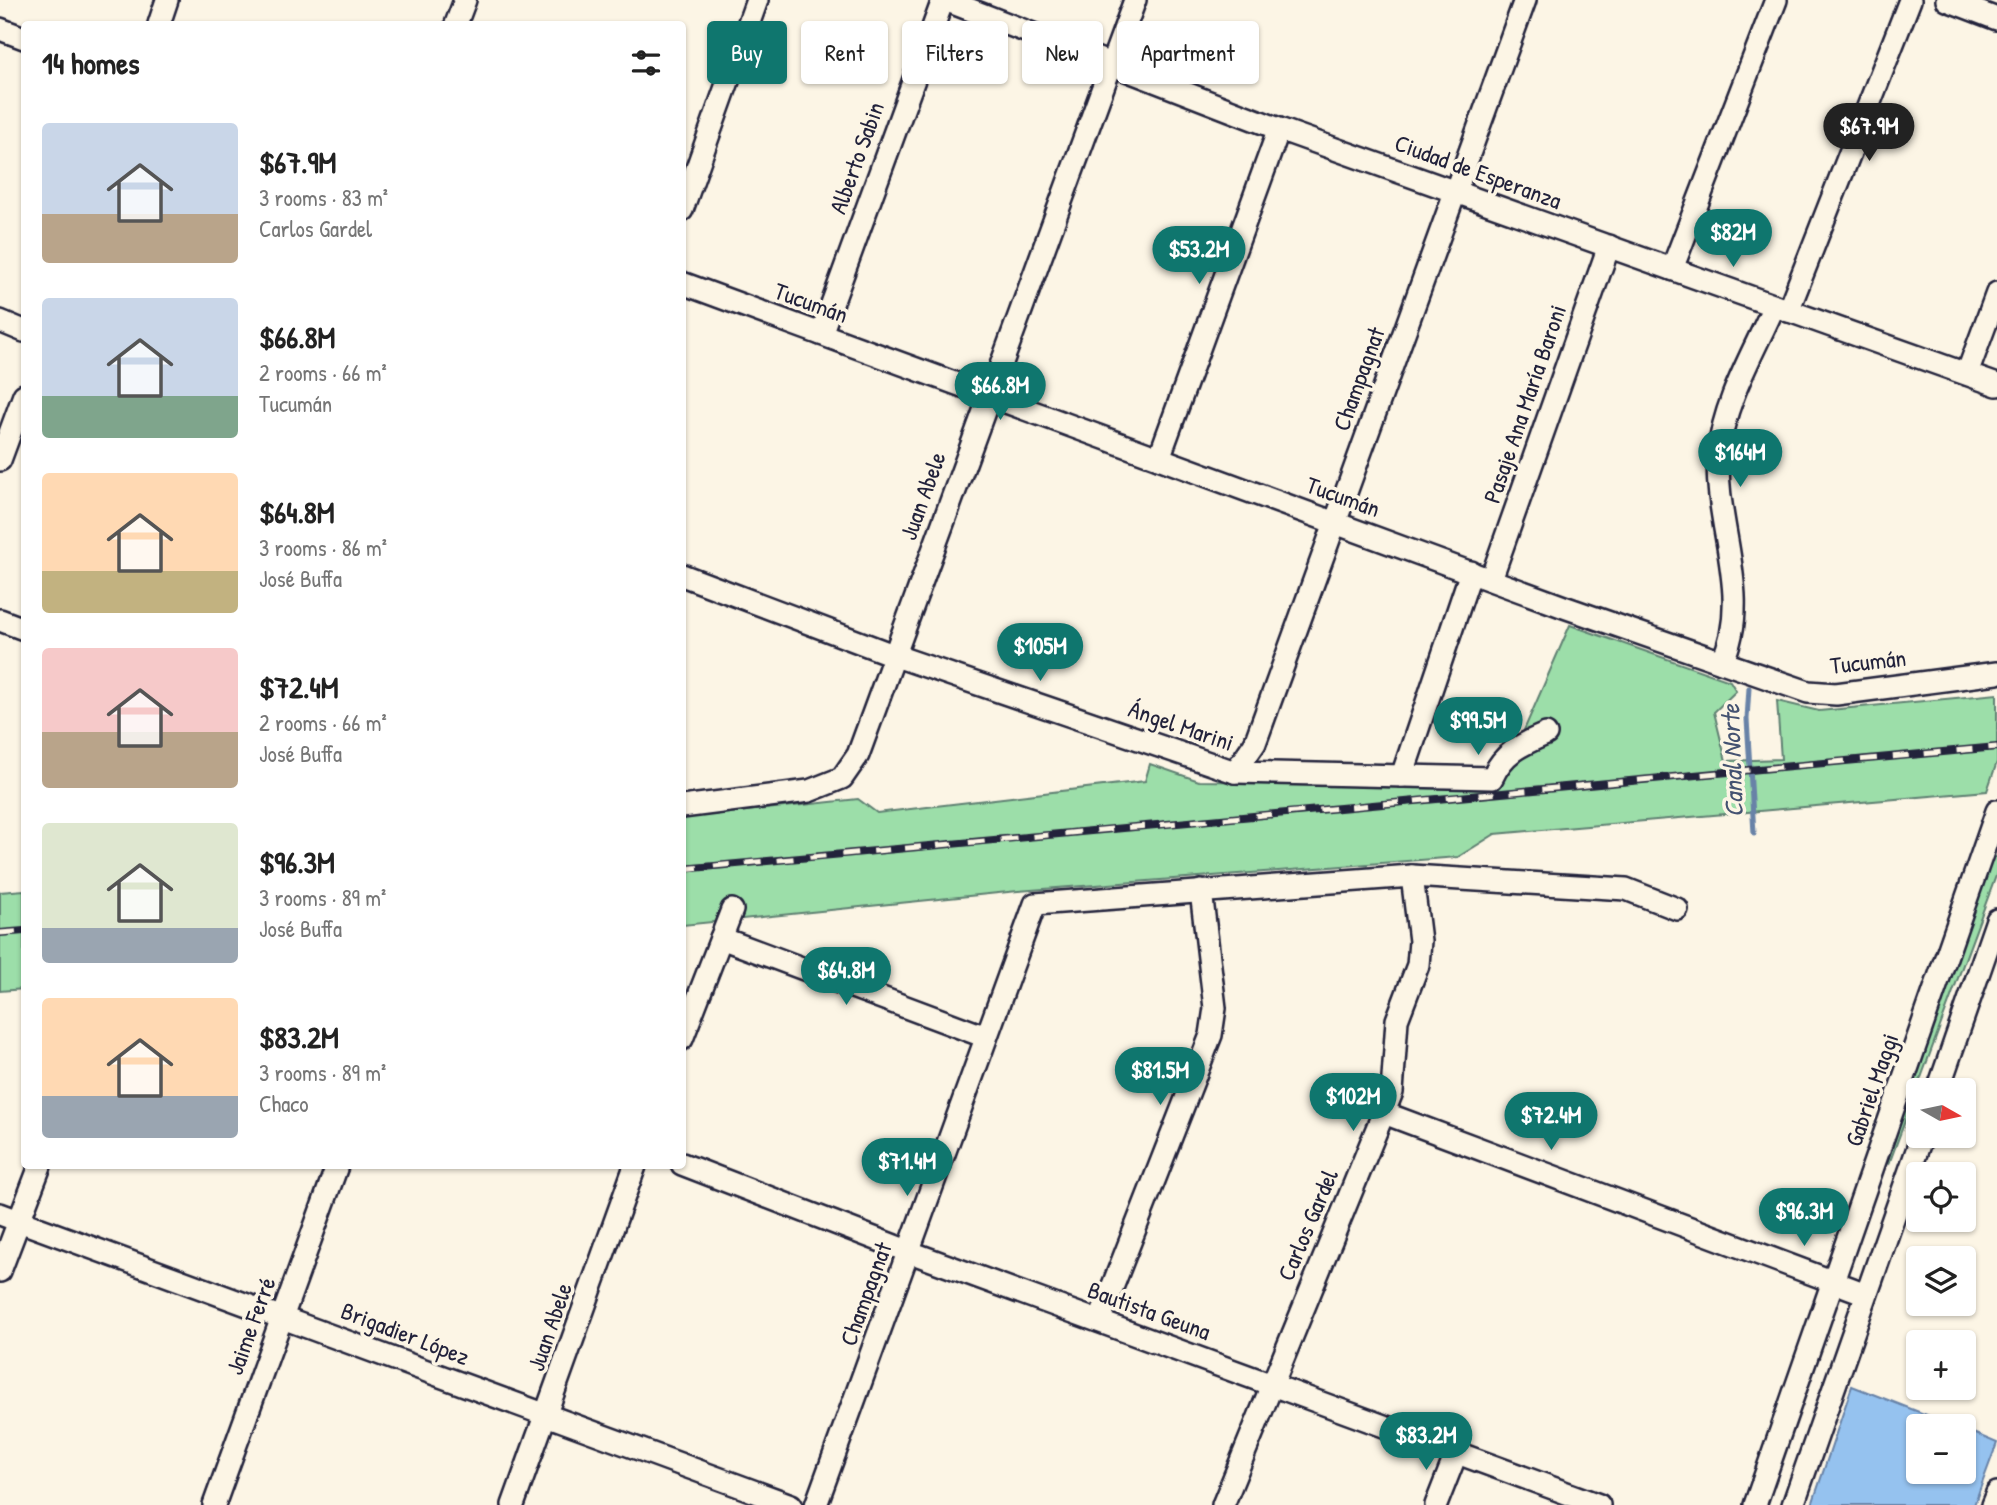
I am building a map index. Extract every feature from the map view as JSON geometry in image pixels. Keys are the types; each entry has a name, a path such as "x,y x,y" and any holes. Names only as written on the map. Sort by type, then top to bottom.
{"street":[{"path":"160,21 167,0"},
{"path":"457,21 465,0"},
{"name":"Ciudad de Esperanza","path":"944,0 1279,129 1997,385"},
{"name":"Alberto Sabin","path":"821,334 944,0"},
{"name":"Juan Abele","path":"686,806 809,791 842,778 858,755 987,397 1135,0"},
{"name":"Champagnat","path":"1235,772 1255,743 1525,0"},
{"path":"1672,270 1776,0"},
{"path":"1722,662 1731,642 1736,609 1718,491 1718,452 1724,421 1781,309 1910,0"},
{"path":"1947,0 1997,19"},
{"path":"686,198 754,1"},
{"path":"0,29 21,37"},
{"path":"1159,458 1279,129"},
{"name":"Pasaje Ana María Baroni","path":"1491,579 1609,246"},
{"name":"Tucumán","path":"686,284 987,397 1808,692 1836,694 1997,673"},
{"path":"1967,374 1997,293"},
{"path":"0,321 21,330"},
{"path":"0,460 21,403"},
{"path":"1402,776 1471,572"},
{"name":"Ángel Marini","path":"686,577 893,655 1235,772 1492,778 1500,760 1517,746 1546,734"},
{"path":"0,620 21,628"},
{"name":"Gabriel Maggi","path":"1755,1505 1995,824"},
{"path":"1099,1321 1211,1035 1214,1007 1200,891 1412,876 1626,889 1677,909"},
{"name":"Carlos Gardel","path":"1223,1505 1392,1092 1398,1020 1418,965 1420,941 1412,876"},
{"name":"Champagnat","path":"816,1505 1035,904 1200,891"},
{"path":"686,1029 732,910"},
{"path":"1942,1078 1997,920"},
{"path":"721,938 986,1037"},
{"path":"1384,1113 1866,1294"},
{"path":"1793,1505 1918,1148"},
{"name":"Bautista Geuna","path":"686,1166 910,1252 1598,1505"},
{"path":"0,1271 9,1218 38,1169"},
{"name":"Jaime Ferré","path":"214,1505 336,1169"},
{"name":"Juan Abele","path":"513,1505 634,1169"},
{"path":"1870,1175 1903,1188"},
{"name":"Brigadier López","path":"9,1218 791,1505"},
{"path":"1436,1505 1456,1454"},
{"path":"1992,1505 1997,1493"}],"green space":[{"path":"1570,625 1730,681 1736,691 1714,712 1726,761 1781,759 1777,701 1819,711 1997,694 1997,762 1987,791 1495,834 1458,857 1018,891 686,925 686,818 858,799 877,813 1145,781 1150,764 1199,781 1500,785"},
{"path":"1993,856 1997,857 1997,873 1921,1078 1910,1078"},
{"path":"21,890 21,989 0,991 0,892"},
{"path":"1906,1088 1906,1118 1889,1164 1879,1160"}],"water":[{"path":"1852,1386 1924,1414 1906,1414 1906,1484 1976,1484 1976,1434 1997,1443 1974,1505 1812,1505"}],"waterway":[{"name":"Canal Norte","path":"1749,688 1747,719 1754,833"}],"railway":[{"path":"686,869 1997,747"},
{"path":"0,933 21,931"}]}
